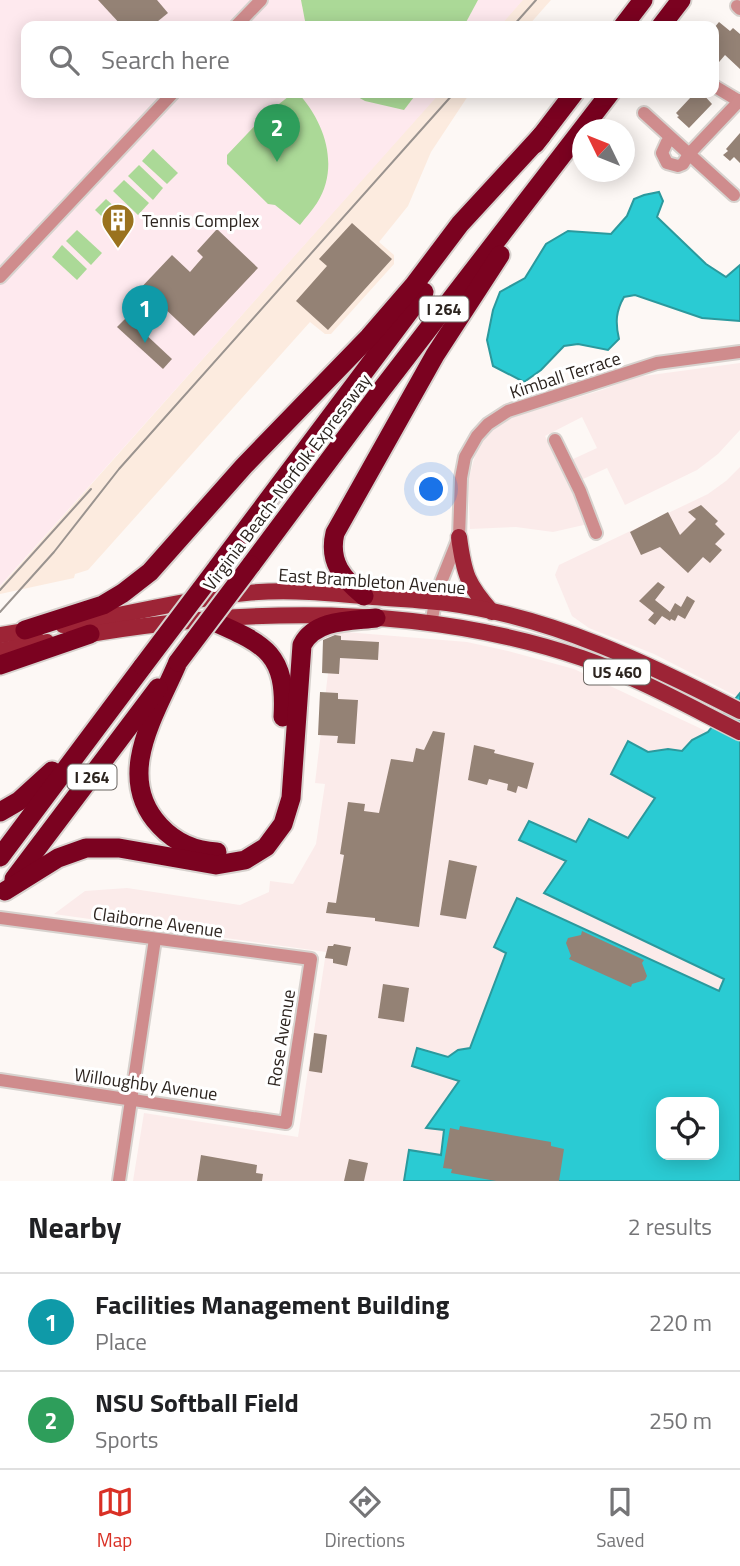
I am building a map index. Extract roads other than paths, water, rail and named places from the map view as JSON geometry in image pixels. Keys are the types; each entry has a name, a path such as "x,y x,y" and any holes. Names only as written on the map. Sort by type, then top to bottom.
{"highway":[{"path":"627,21 643,0"},
{"path":"665,21 681,0"},
{"name":"Virginia Beach-Norfolk Expressway","path":"0,857 570,98"},
{"name":"Virginia Beach-Norfolk Expressway","path":"3,895 382,389 606,98"},
{"path":"25,630 103,605 150,572 244,466 369,337 414,285 460,224 542,135"},
{"path":"364,596 343,577 336,565 333,553 335,533 429,366 547,176"},
{"path":"3,895 58,858 86,848 120,848 216,865 239,862 259,852 276,836 290,805 300,654 304,640 311,632 326,625 376,618"},
{"path":"178,662 141,749 138,778 143,799 160,825 172,837 186,845 210,852 239,848 259,836 275,811 279,791 284,691 277,665 265,648 210,620"},
{"path":"0,665 90,635"},
{"path":"0,812 33,790 100,723"}],"main road":[{"path":"459,537 463,568 469,583 492,612"},
{"name":"East Brambleton Avenue","path":"0,635 246,593 364,596 434,602 492,612"},
{"name":"US 460","path":"492,612 542,624 618,652 740,711"},
{"name":"East Brambleton Avenue","path":"0,651 90,635 285,614 376,618 431,624 537,645 611,670 740,732"}],"street":[{"path":"241,21 261,0"},
{"path":"672,139 667,142 662,153 667,163 678,166 683,164 739,100 719,89"},
{"path":"0,277 168,98"},
{"path":"644,113 734,195"},
{"name":"Kimball Terrace","path":"431,624 434,602 459,537 461,478 466,457 477,436 488,424 508,411 657,363 740,352"},
{"path":"555,440 580,491 596,533"},
{"name":"Claiborne Avenue","path":"0,918 311,959"},
{"path":"119,1181 155,939"},
{"name":"Rose Avenue","path":"286,1123 311,959"},
{"name":"Willoughby Avenue","path":"0,1080 286,1123"}],"water":[{"path":"659,192 663,201 657,217 706,264 726,277 740,265 740,321 702,318 635,295 624,297 617,317 619,339 608,350 578,344 564,346 541,370 524,382 493,366 487,340 500,292 525,278 546,244 568,231 611,234 627,216 634,199"},
{"path":"740,693 740,1181 404,1181 409,1150 441,1155 444,1130 426,1128 459,1081 412,1066 417,1048 448,1057 458,1050 470,1048 506,953 494,947 517,898 719,991 724,979 544,893 566,861 519,840 529,821 576,842 589,819 628,838 655,798 611,774 628,741 648,752 668,749 682,751 692,740 708,732"}],"tram line":[{"path":"517,21 536,0"},
{"path":"0,612 54,552 119,469 450,98"},
{"path":"0,590 91,489"}],"place":[{"name":"NSU Softball Field","path":"277,162"},
{"name":"Tennis Complex","path":"118,250"},
{"name":"Facilities Management Building","path":"145,343"}]}
